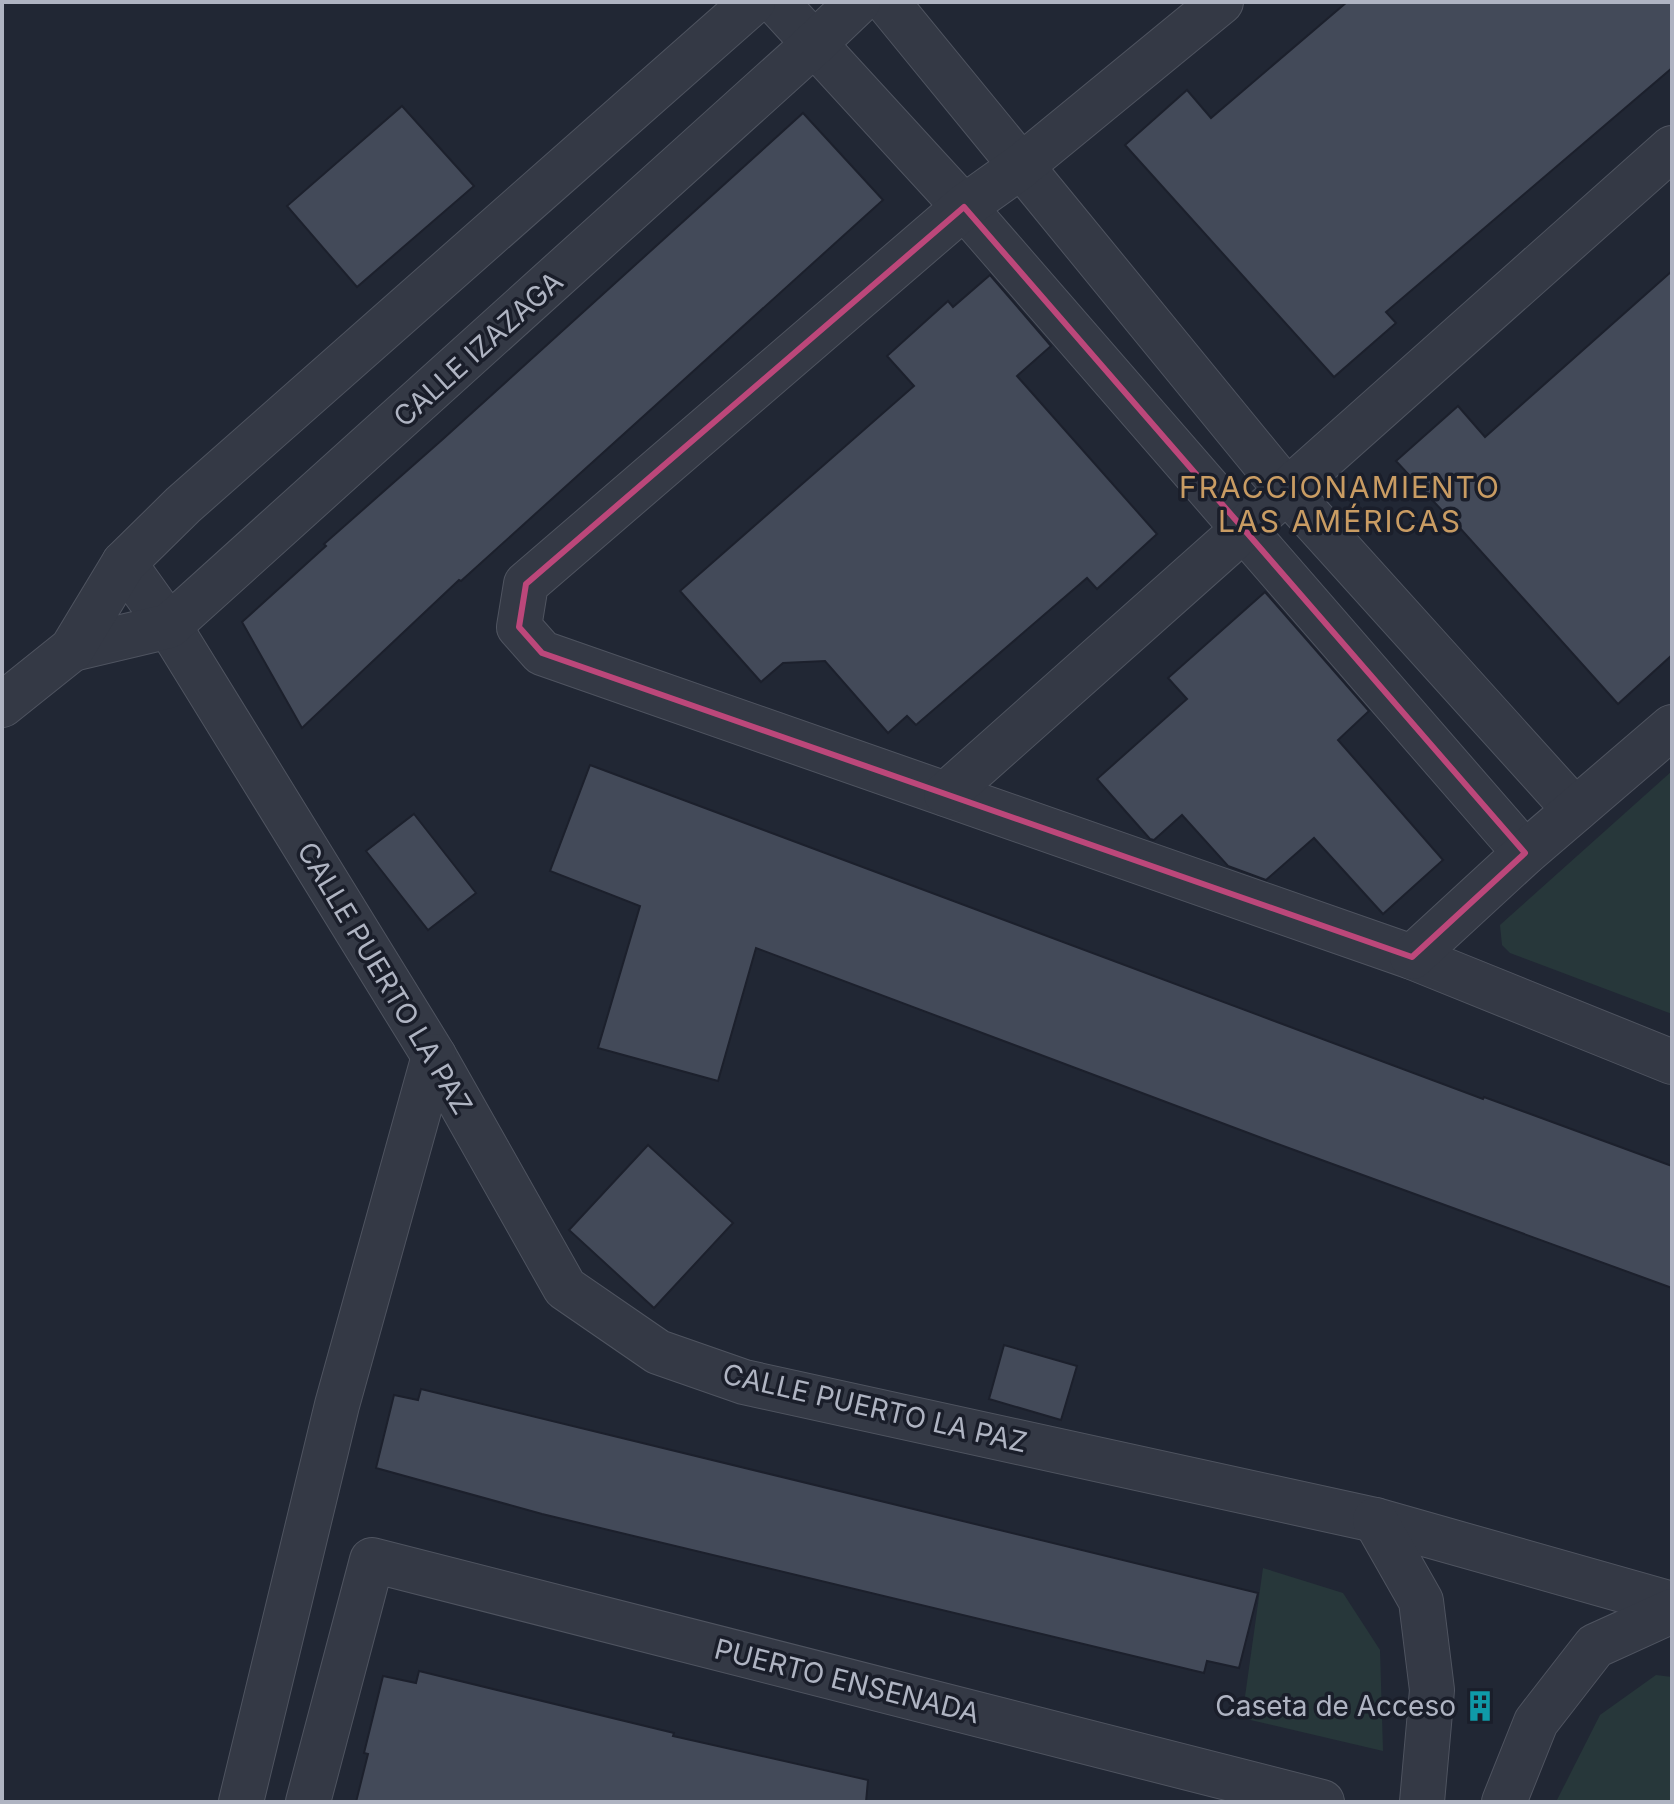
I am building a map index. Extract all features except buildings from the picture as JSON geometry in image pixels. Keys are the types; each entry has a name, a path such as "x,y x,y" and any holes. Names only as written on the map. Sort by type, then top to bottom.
{"street":[{"name":"CALLE IZAZAGA","path":"2,705 72,649 124,563 183,505 753,2"},
{"path":"776,2 964,207 1525,853"},
{"name":"CALLE IZAZAGA","path":"72,649 169,626 858,2"},
{"path":"887,2 1288,492 1575,810"},
{"path":"1221,2 1020,167 964,207 526,584 519,627 542,653 1412,957 1672,1062"},
{"path":"946,794 1672,148"},
{"name":"CALLE PUERTO LA PAZ","path":"124,563 169,626 434,1056 565,1288 658,1352 744,1382 1375,1520 1672,1604"},
{"path":"1412,957 1525,853 1672,727"},
{"path":"241,1802 337,1405 434,1056"},
{"path":"1375,1520 1421,1601 1432,1690 1422,1802"},
{"name":"PUERTO ENSENADA","path":"308,1802 372,1560 1322,1802"},
{"path":"1504,1802 1536,1722 1595,1646 1672,1611"}],"highlighted area":[{"path":"964,207 1525,853 1412,957 542,653 519,627 526,584"}],"shaded area":[{"path":"1672,771 1672,1014 1510,953 1502,945 1500,925"},
{"path":"1263,1568 1343,1593 1380,1650 1383,1751 1242,1718"},
{"path":"1656,1675 1672,1677 1672,1802 1556,1802 1600,1715"}],"place":[{"name":"Caseta de Acceso","path":"1480,1706"}],"district":[{"name":"FRACCIONAMIENTO LAS AMÉRICAS","path":"1340,504"}]}
